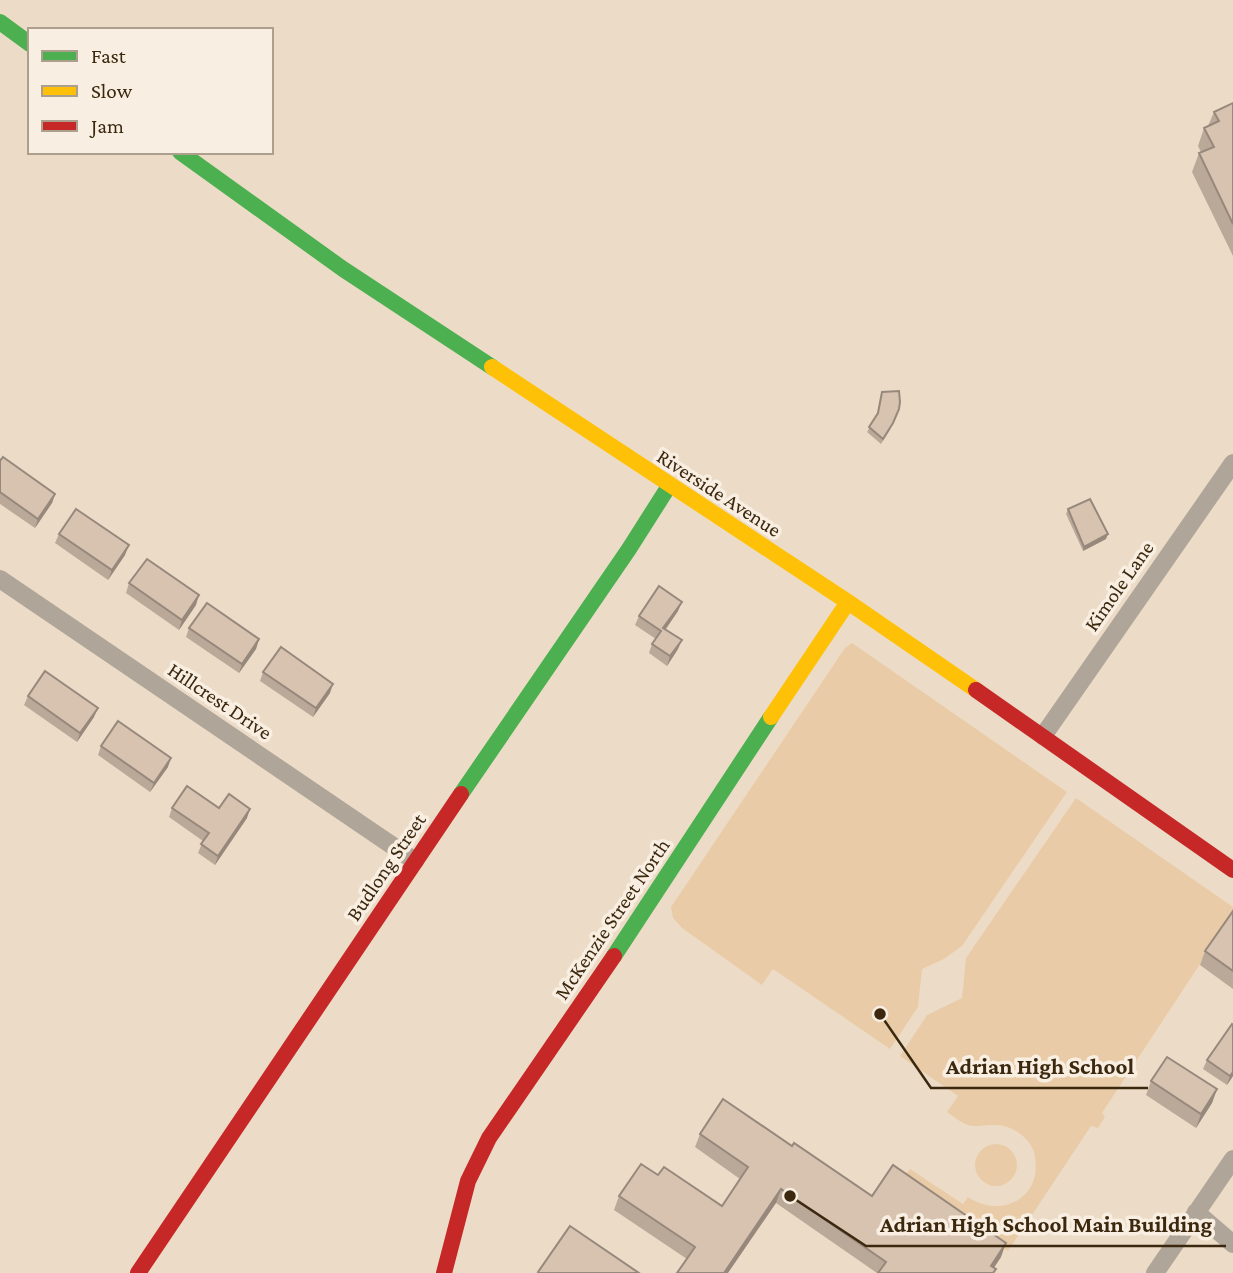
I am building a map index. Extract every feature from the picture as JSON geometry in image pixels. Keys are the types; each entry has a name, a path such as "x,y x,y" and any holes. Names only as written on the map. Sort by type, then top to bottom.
{"street":[{"path":"0,22 28,43"},
{"name":"Riverside Avenue","path":"183,154 343,269 848,603 1233,870"},
{"name":"Kimole Lane","path":"1043,736 1233,463"},
{"name":"Budlong Street","path":"138,1273 669,486"},
{"name":"Hillcrest Drive","path":"0,579 415,861"},
{"name":"McKenzie Street North","path":"443,1273 468,1181 489,1138 639,919 775,709 848,603"},
{"path":"1155,1273 1233,1158"},
{"path":"1196,1212 1233,1244"}],"shaded area":[{"path":"852,643 1067,792 962,946 944,959 922,969 918,1007 890,1049 773,969 762,985 682,928 673,918 671,907 845,648"},
{"path":"1076,798 1233,907 1233,914 1102,1113 1105,1117 1098,1128 1091,1126 1008,1251 902,1178 910,1169 963,1204 968,1197 993,1206 1005,1205 1025,1194 1032,1184 1035,1155 1031,1145 1019,1133 1006,1127 972,1126 958,1120 947,1112 958,1096 900,1056 927,1015 962,998 966,958"},
{"path":"996,1144 1011,1150 1017,1165 1011,1180 996,1186 981,1180 975,1165 981,1150"}],"building":[{"path":"1233,103 1233,224 1199,153 1214,147 1204,128 1219,121 1214,112"},
{"path":"899,391 899,409 883,439 869,427 878,413 882,392"},
{"path":"3,457 55,494 38,519 0,492 0,461"},
{"path":"1090,499 1108,534 1084,547 1068,509"},
{"path":"76,509 129,545 112,570 59,534"},
{"path":"147,559 199,595 182,620 129,583"},
{"path":"659,586 682,602 663,628 682,640 670,656 652,644 661,631 639,616"},
{"path":"207,603 259,639 242,664 189,628"},
{"path":"281,647 333,684 316,708 263,672"},
{"path":"45,671 98,708 80,733 28,696"},
{"path":"118,721 171,758 154,783 101,746"},
{"path":"187,786 219,808 229,794 250,809 218,856 201,844 209,833 172,808"},
{"path":"1233,911 1233,971 1205,951"},
{"path":"1232,1024 1233,1072 1230,1076 1207,1060"},
{"path":"1167,1057 1217,1089 1201,1114 1151,1081"},
{"path":"723,1099 872,1196 893,1165 1006,1243 991,1266 996,1269 993,1273 878,1273 886,1262 781,1189 724,1273 677,1273 695,1247 619,1196 641,1164 658,1175 664,1167 722,1206 748,1167 700,1134"},
{"path":"570,1226 639,1273 538,1272"}],"traffic: fast":[{"path":"0,22 28,43"},
{"path":"183,154 343,269 492,367"},
{"path":"461,794 629,549 669,486"},
{"path":"614,956 771,717"}],"traffic: slow":[{"path":"492,367 848,602 976,690"},
{"path":"771,717 848,602"}],"traffic: jam":[{"path":"976,690 1233,870"},
{"path":"138,1273 461,794"},
{"path":"444,1273 468,1181 489,1138 614,956"}],"place":[{"name":"Adrian High School","path":"880,1014"},
{"name":"Adrian High School Main Building","path":"790,1196"}]}
